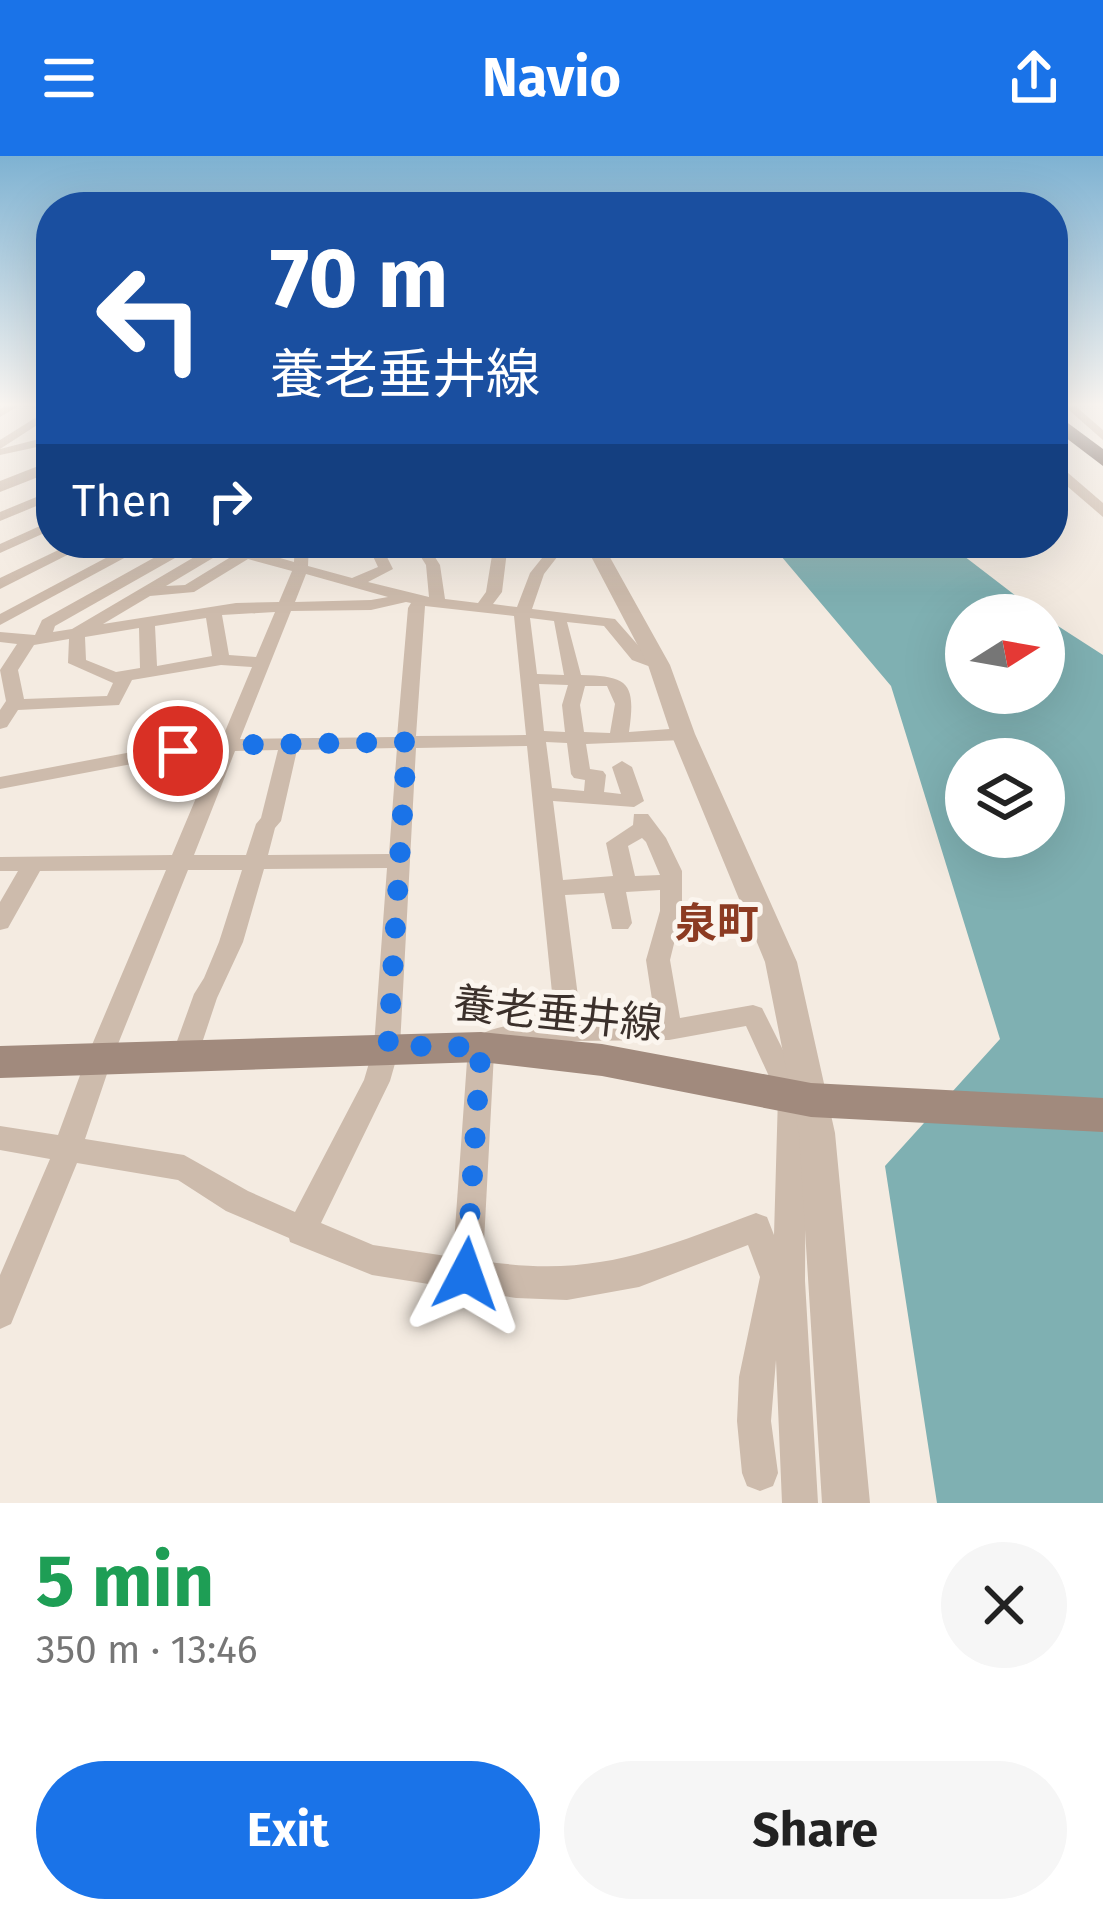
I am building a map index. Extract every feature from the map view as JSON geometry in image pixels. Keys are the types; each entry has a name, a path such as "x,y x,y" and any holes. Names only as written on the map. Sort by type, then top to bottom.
{"main road":[{"name":"養老垂井線","path":"0,1062 388,1046 481,1047 602,1060 801,1098 1103,1115"}],"street":[{"path":"0,488 36,472"},
{"path":"1068,479 1103,512"},
{"path":"0,518 36,501"},
{"path":"0,507 36,513"},
{"path":"0,549 36,532"},
{"path":"0,584 53,558"},
{"path":"0,620 117,558"},
{"path":"0,723 13,705 9,670 48,623 162,558"},
{"path":"77,633 210,558"},
{"path":"145,592 189,589 219,558"},
{"path":"265,558 422,599 609,622 638,656 659,665"},
{"path":"0,1313 301,558"},
{"path":"354,582 386,569 381,558"},
{"path":"301,1232 377,1081 388,1046 396,861 416,608 433,565 428,558"},
{"path":"484,606 494,592 500,558"},
{"path":"549,558 537,573 522,614 533,679 569,1031"},
{"path":"600,558 659,665 683,734 782,962 832,1294 846,1503"},
{"path":"0,637 35,640 213,611 422,599"},
{"path":"213,611 220,660"},
{"path":"147,622 149,672"},
{"path":"560,623 575,679 571,705 580,774 596,776 593,798"},
{"path":"77,633 76,663 114,678 220,660 262,663"},
{"path":"13,705 113,701 125,676"},
{"path":"533,679 614,681 623,704 619,738"},
{"path":"0,783 230,745 683,734"},
{"path":"185,1055 206,994 213,990 276,804 289,744"},
{"path":"622,767 644,828 655,838 672,881 670,922 658,959 669,1030"},
{"path":"542,794 634,801"},
{"path":"620,923 617,843 644,828"},
{"path":"0,864 396,861"},
{"path":"0,922 33,865"},
{"path":"553,888 672,881"},
{"path":"466,1274 481,1047 499,1038 569,1031 669,1030 753,1015 801,1098 783,1279 756,1377 754,1421 760,1473"},
{"path":"0,1138 184,1168 237,1201 372,1260 516,1282 567,1284 673,1262 756,1227 783,1279 800,1503"}],"water":[{"path":"783,558 967,558 1014,594 945,594 945,714 1065,714 1065,631 1103,655 1103,1503 937,1503 885,1166 1000,1039 891,686"}],"district":[{"name":"泉町","path":"717,923"}],"route":[{"path":"178,751 230,745 407,742 388,1046 481,1047 466,1274"}]}
